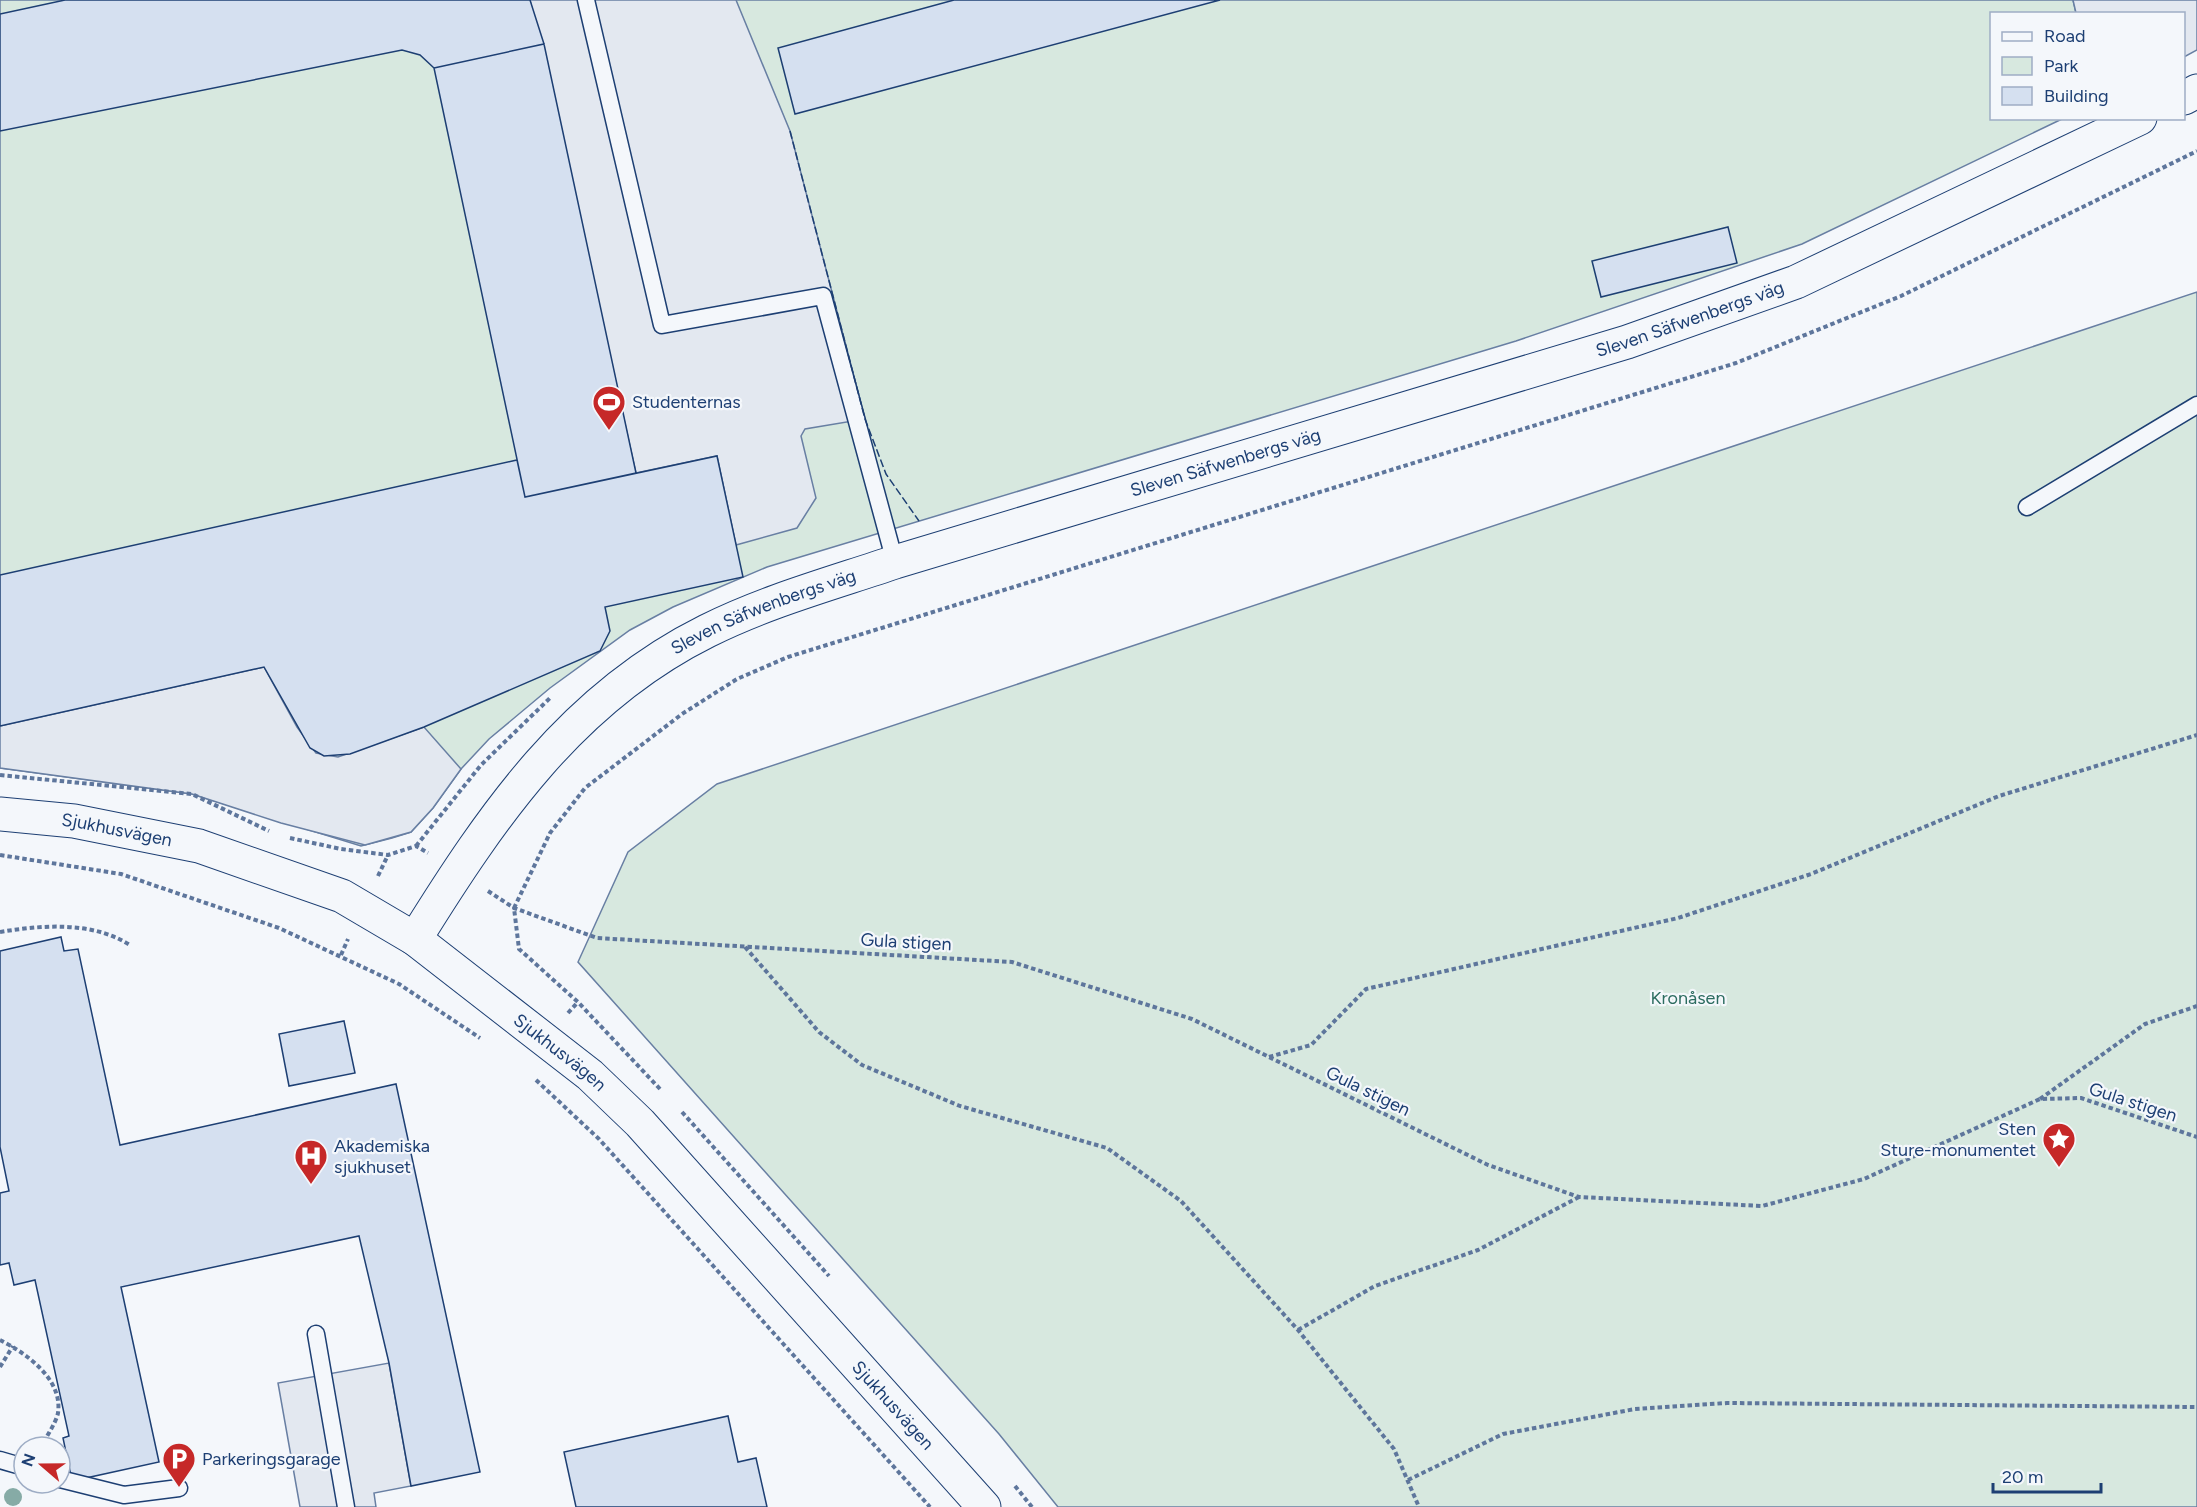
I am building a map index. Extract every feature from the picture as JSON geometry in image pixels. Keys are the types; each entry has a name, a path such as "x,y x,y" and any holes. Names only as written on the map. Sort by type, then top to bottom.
{"street":[{"name":"Sleven Säfwenbergs väg","path":"415,939 457,871 513,792 539,761 570,729 643,668 718,626 783,600 895,562 1627,342 1796,282 2136,120"},
{"name":"Sjukhusvägen","path":"0,814 74,821 199,846 342,896 415,939 590,1075 640,1123 984,1507"}],"lane":[{"path":"586,0 662,325 823,296 895,562"},
{"path":"2027,507 2197,405"},
{"path":"316,1334 346,1507"},
{"path":"72,1482 124,1495 179,1488"}],"path":[{"path":"578,1002 519,949 514,908 550,833 585,788 682,714 737,679 788,657 1736,363 1901,296 2197,151"},
{"path":"1269,1057 1311,1045 1366,989 1678,918 1811,874 1999,796 2197,735"},
{"name":"Gula stigen","path":"0,775 192,794 280,836 341,849 388,855 416,846 514,908 597,938 1012,962 1192,1019 1488,1165 1579,1197 1762,1206 1864,1179 2040,1099 2081,1098 2197,1137"},
{"path":"0,855 121,874 279,928 399,984 484,1041"},
{"path":"0,932 29,927 68,926 115,936 130,945"},
{"path":"745,946 819,1032 862,1065 960,1106 1107,1148 1181,1201 1298,1330 1394,1449 1419,1507"},
{"path":"2040,1099 2145,1024 2197,1006"},
{"path":"529,1073 599,1139 930,1507"},
{"path":"1298,1330 1375,1286 1478,1250 1579,1197"},
{"path":"0,1340 13,1346 44,1371 57,1392 58,1413 47,1435"},
{"path":"0,1368 13,1346"},
{"path":"1408,1480 1503,1434 1635,1409 1727,1403 2197,1407"}],"green space":[{"name":"Studenternas","path":"0,0 2073,0 2076,12 1990,12 1990,120 2060,120 1802,244 1516,341 767,567 673,607 630,630 550,688 489,739 461,769 433,808 411,832 361,846 192,794 0,768"},
{"name":"Kronåsen","path":"2197,292 2197,1507 1058,1507 999,1434 578,962 628,852 717,784"}],"shaded area":[{"path":"530,0 736,0 790,131 865,419 805,429 801,436 816,498 797,528 736,545 717,456 636,473"},
{"path":"2073,0 2197,0 2197,50 2185,56 2185,12 2076,12"},
{"path":"264,667 297,727 316,753 338,757 424,727 461,769 433,808 411,832 365,845 281,823 192,794 0,768 0,726"},
{"path":"389,1363 411,1486 374,1493 376,1507 300,1507 278,1383"}],"building":[{"path":"65,0 530,0 544,44 434,68 420,55 402,50 0,131 0,14"},
{"path":"954,0 1220,0 795,114 778,48"},
{"path":"544,44 636,473 525,497 434,68"},
{"path":"1728,227 1737,263 1601,297 1592,261"},
{"path":"717,456 743,577 605,607 610,631 600,651 424,727 350,754 324,756 310,748 264,667 0,726 0,575 517,460 525,497"},
{"path":"61,937 64,951 78,949 120,1145 396,1084 480,1472 411,1486 389,1363 359,1236 121,1287 159,1462 72,1481 72,1435 69,1435 35,1280 14,1285 9,1263 0,1265 0,1193 9,1191 0,1147 0,951"},
{"path":"344,1021 355,1073 289,1086 279,1034"},
{"path":"728,1416 738,1462 756,1458 767,1507 576,1507 564,1452"}],"fence":[{"path":"790,131 865,419 886,474 919,521"}],"place":[{"name":"Studenternas","path":"609,431"},
{"name":"Sten Sture-monumentet","path":"2059,1168"},
{"name":"Akademiska sjukhuset","path":"311,1185"},
{"name":"Parkeringsgarage","path":"179,1488"}]}
